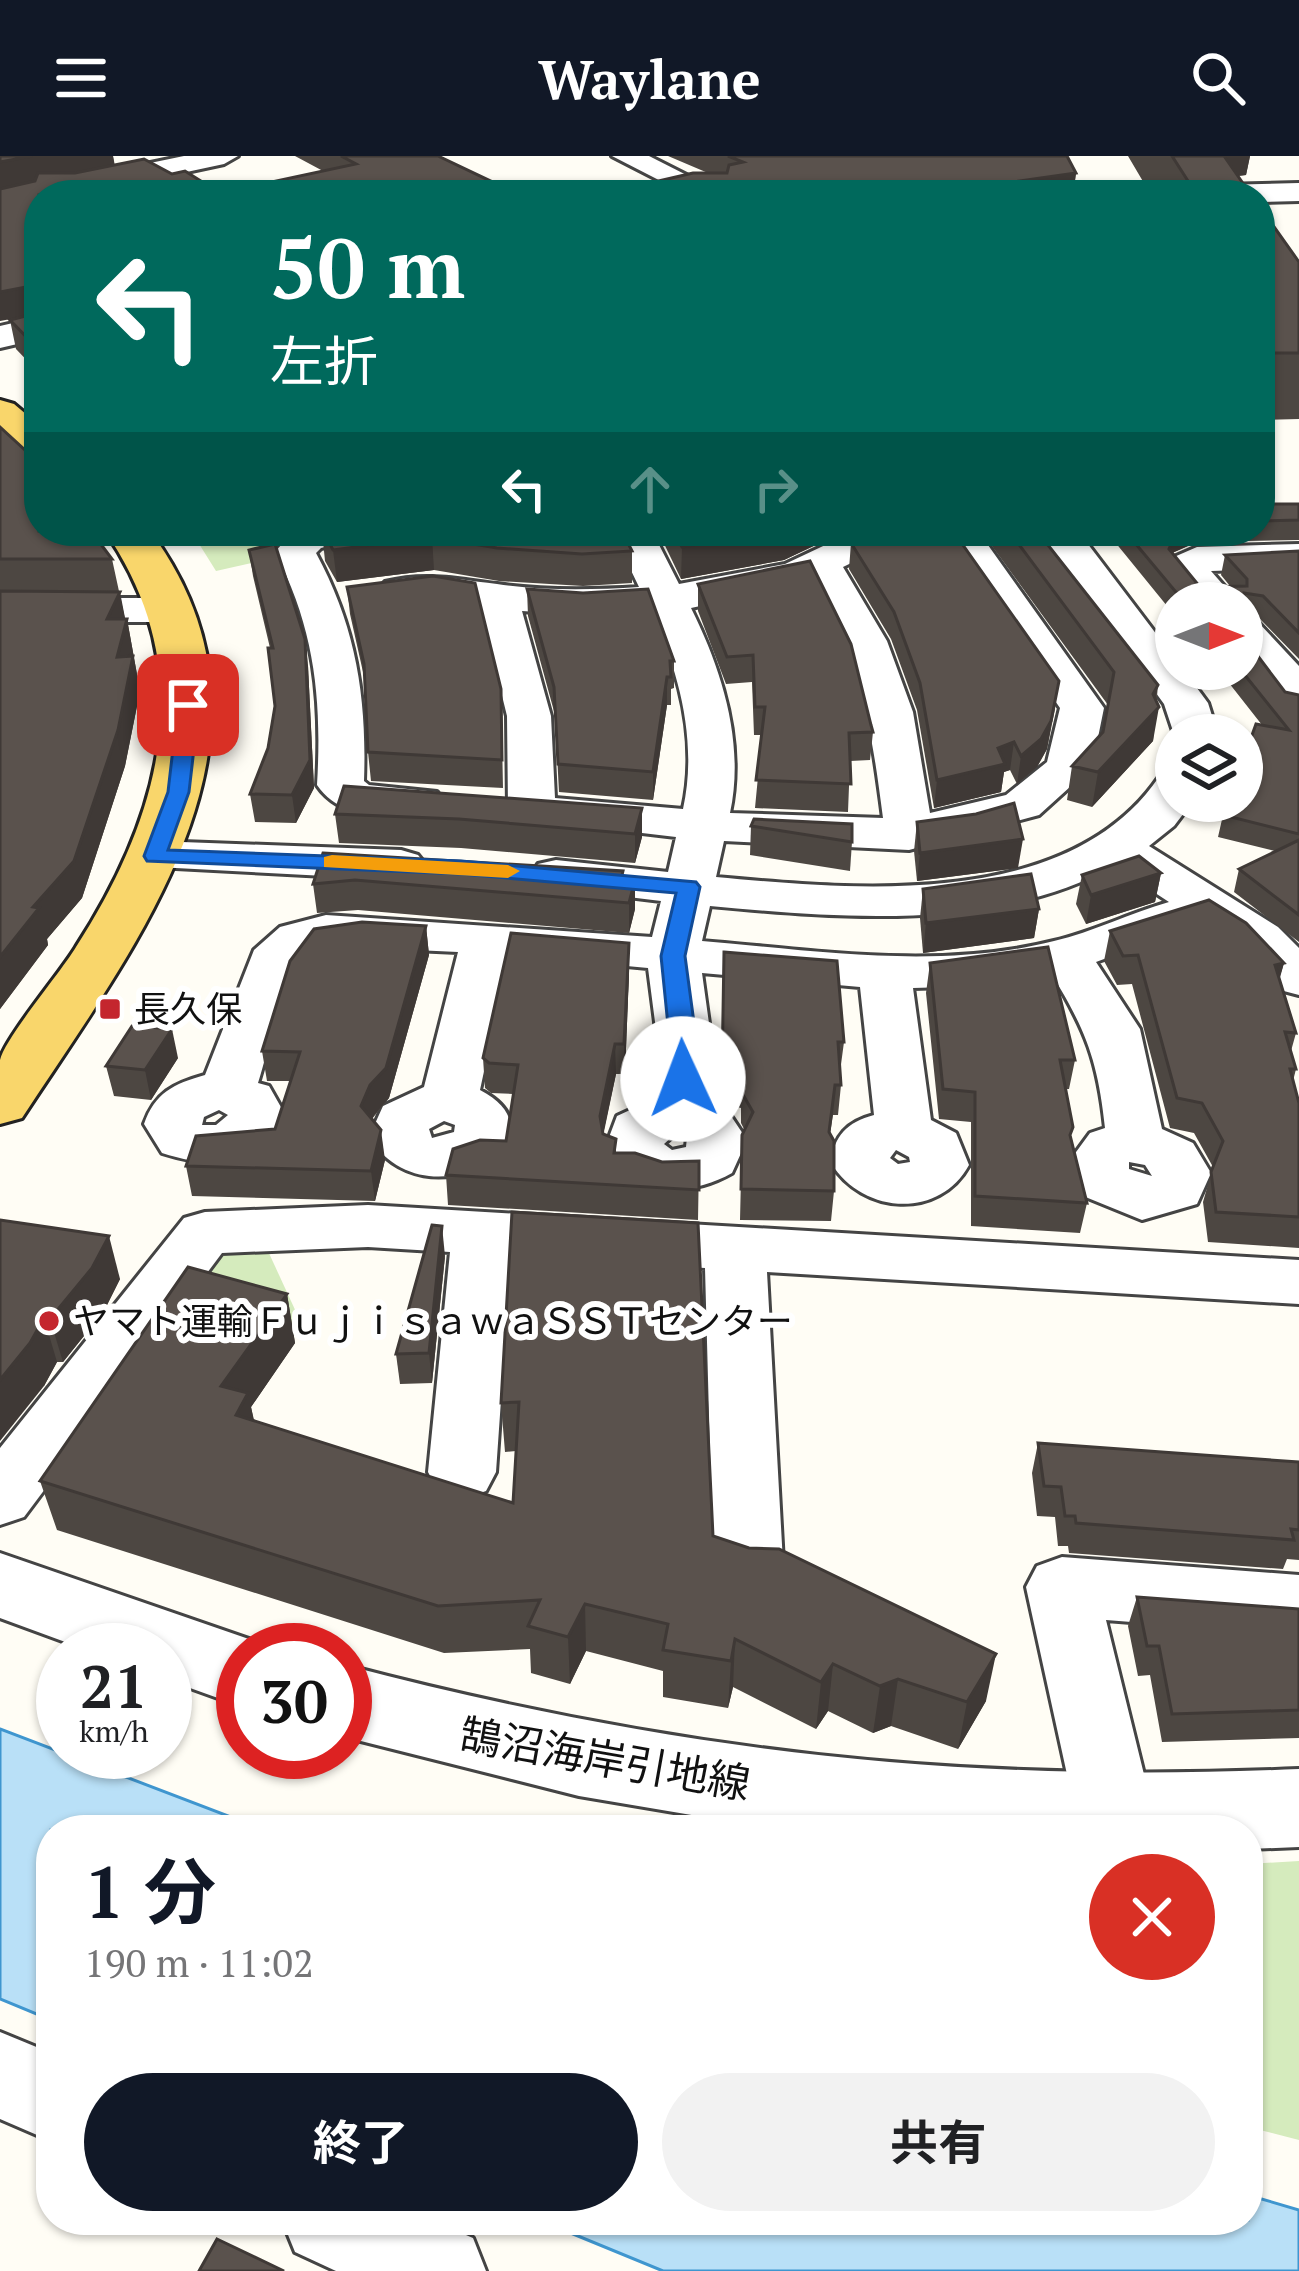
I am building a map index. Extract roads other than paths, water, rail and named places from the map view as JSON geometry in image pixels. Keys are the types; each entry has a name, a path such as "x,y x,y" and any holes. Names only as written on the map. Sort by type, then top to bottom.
{"main road":[{"path":"0,412 24,433"},
{"path":"0,1104 130,903 155,856 178,792 188,736 189,675 172,610 150,558 140,546"}],"street":[{"path":"123,156 150,172"},
{"path":"111,180 224,156"},
{"path":"626,156 679,180"},
{"path":"1271,156 1299,190"},
{"path":"301,546 295,553 337,643 345,702 340,785 357,800 909,835 960,826 1012,809 1061,781 1084,734 1082,708 969,546"},
{"path":"639,546 694,659 710,736 704,823 673,956 685,1045 682,1114"},
{"path":"321,601 435,586 498,597 583,603 665,600 755,586 821,565 857,546"},
{"path":"1069,546 1186,703 1189,714"},
{"path":"1198,582 1189,572 1197,559 1299,556"},
{"path":"821,565 866,641 892,712 909,835"},
{"path":"498,597 529,716 498,806"},
{"path":"0,610 172,610"},
{"path":"1263,653 1299,702"},
{"path":"508,871 872,903 975,895 1047,880 1117,847 1155,819"},
{"path":"1117,847 1260,938 1299,979"},
{"path":"155,856 438,866"},
{"path":"227,1091 272,961 298,938 326,930 487,938 885,973 981,970 1066,955 1210,904"},
{"path":"449,1101 487,938"},
{"path":"1066,955 1113,1029 1129,1090 1135,1142"},
{"path":"885,973 904,1130"},
{"path":"0,1498 205,1233 368,1226 482,1231 1299,1282"},
{"path":"462,1472 482,1231"},
{"path":"735,1250 748,1564"},
{"path":"0,1585 216,1662"},
{"path":"1114,1811 1062,1587 1299,1605"},
{"name":"鵠沼海岸引地線","path":"372,1709 439,1729 642,1774 922,1807 1212,1814 1299,1808"},
{"path":"0,2075 36,2091"},
{"path":"360,2235 440,2271"}],"water":[{"path":"0,1729 36,1743 36,1779 131,1779 226,1815 36,1815 36,2014 0,1999"},
{"path":"1263,2199 1299,2210 1299,2271 663,2271 575,2235 1263,2235"}],"place":[{"name":"長久保","path":"110,1009"},
{"name":"ヤマト運輸ＦｕｊｉｓａｗａＳＳＴセンター","path":"49,1321"}]}
